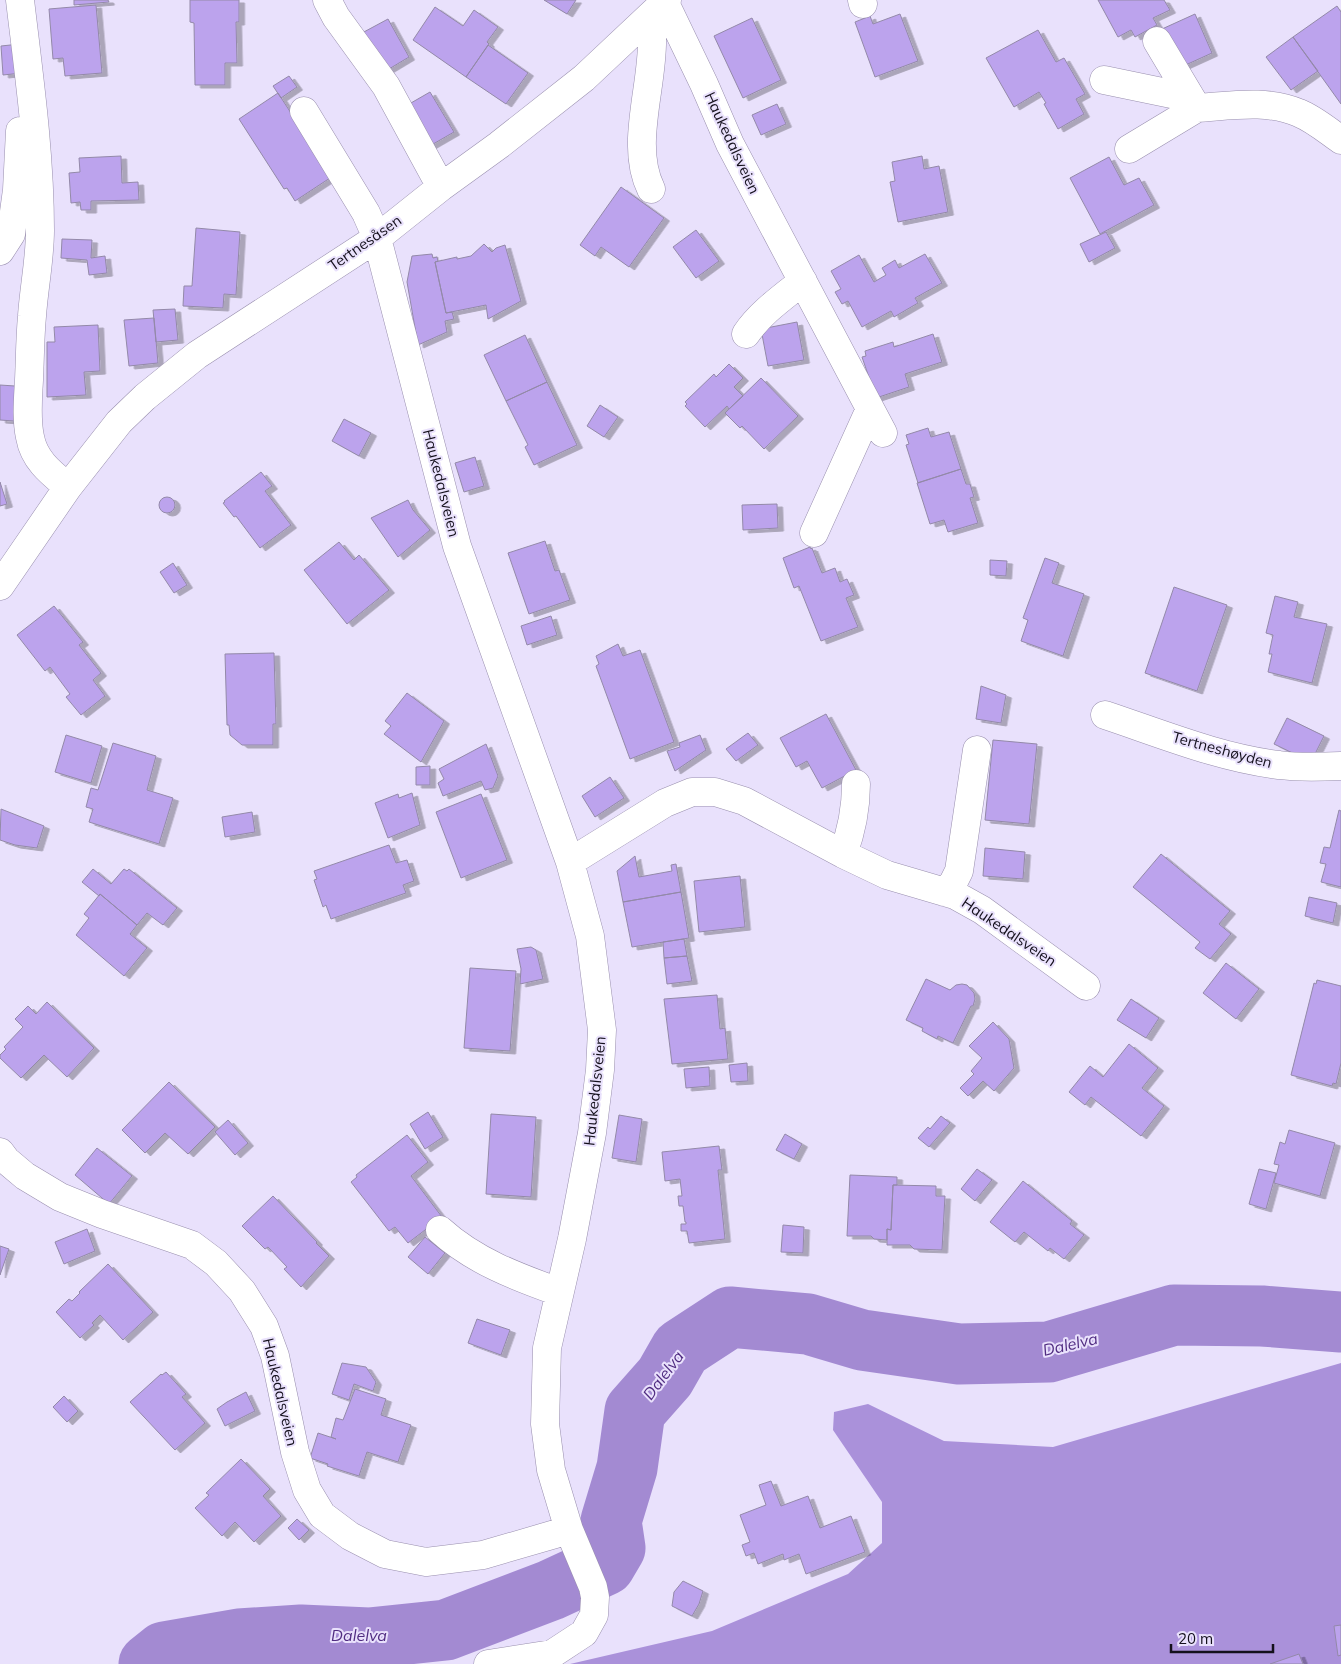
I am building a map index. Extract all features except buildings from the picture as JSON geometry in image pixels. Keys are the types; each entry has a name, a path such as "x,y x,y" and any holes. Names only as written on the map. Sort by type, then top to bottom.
{"street":[{"path":"20,0 39,183 40,231 32,317 28,410 30,438 37,457 47,470 68,487"},
{"path":"327,0 336,17 386,86 441,188"},
{"path":"651,189 645,177 642,155 652,35 660,7"},
{"name":"Tertnesåsen","path":"0,586 68,487 119,422 145,397 197,355 378,238 584,78 660,7"},
{"name":"Haukedalsveien","path":"660,7 704,84 730,144 883,433"},
{"path":"1157,41 1194,103"},
{"path":"1104,80 1194,103 1280,106 1300,113 1341,140"},
{"path":"0,251 11,234 17,190 20,122 31,98"},
{"path":"1129,149 1194,103"},
{"name":"Haukedalsveien","path":"304,111 366,213 378,238 457,546 570,862 590,936 602,1030 600,1070 592,1133 572,1239 547,1348 545,1424 551,1470 569,1530 593,1587 595,1597 594,1615 584,1633 552,1654 488,1664"},
{"path":"746,334 775,304 803,281"},
{"path":"814,533 870,409"},
{"name":"Tertneshøyden","path":"1105,715 1210,750 1248,760 1280,766 1341,766"},
{"path":"944,892 953,883 959,871 977,750"},
{"path":"843,854 854,818 856,784"},
{"name":"Haukedalsveien","path":"570,862 665,803 692,792 715,792 744,801 843,854 887,875 955,895 982,910 1086,986"},
{"name":"Haukedalsveien","path":"0,1152 6,1160 25,1176 60,1197 192,1246 216,1263 242,1291 264,1326 275,1356 295,1452 307,1490 322,1515 350,1536 385,1554 426,1562 483,1555 569,1530"},
{"path":"440,1230 455,1244 486,1263 524,1280 559,1292"}],"shaded area":[{"path":"1341,1363 1341,1664 570,1664 712,1631 848,1574 882,1543 882,1502 833,1430 834,1412 868,1404 944,1441 1053,1447"},
{"path":"246,1611 285,1611 301,1635 235,1664 212,1664 164,1652 186,1645"}],"waterway":[{"name":"Dalelva","path":"149,1664 164,1652 239,1639 301,1635 369,1638 446,1630 551,1590 605,1565 615,1548 611,1521 627,1468 635,1411 665,1377 681,1349 730,1317 808,1324 862,1340 959,1354 1049,1352 1174,1315 1262,1316 1341,1322"}]}
